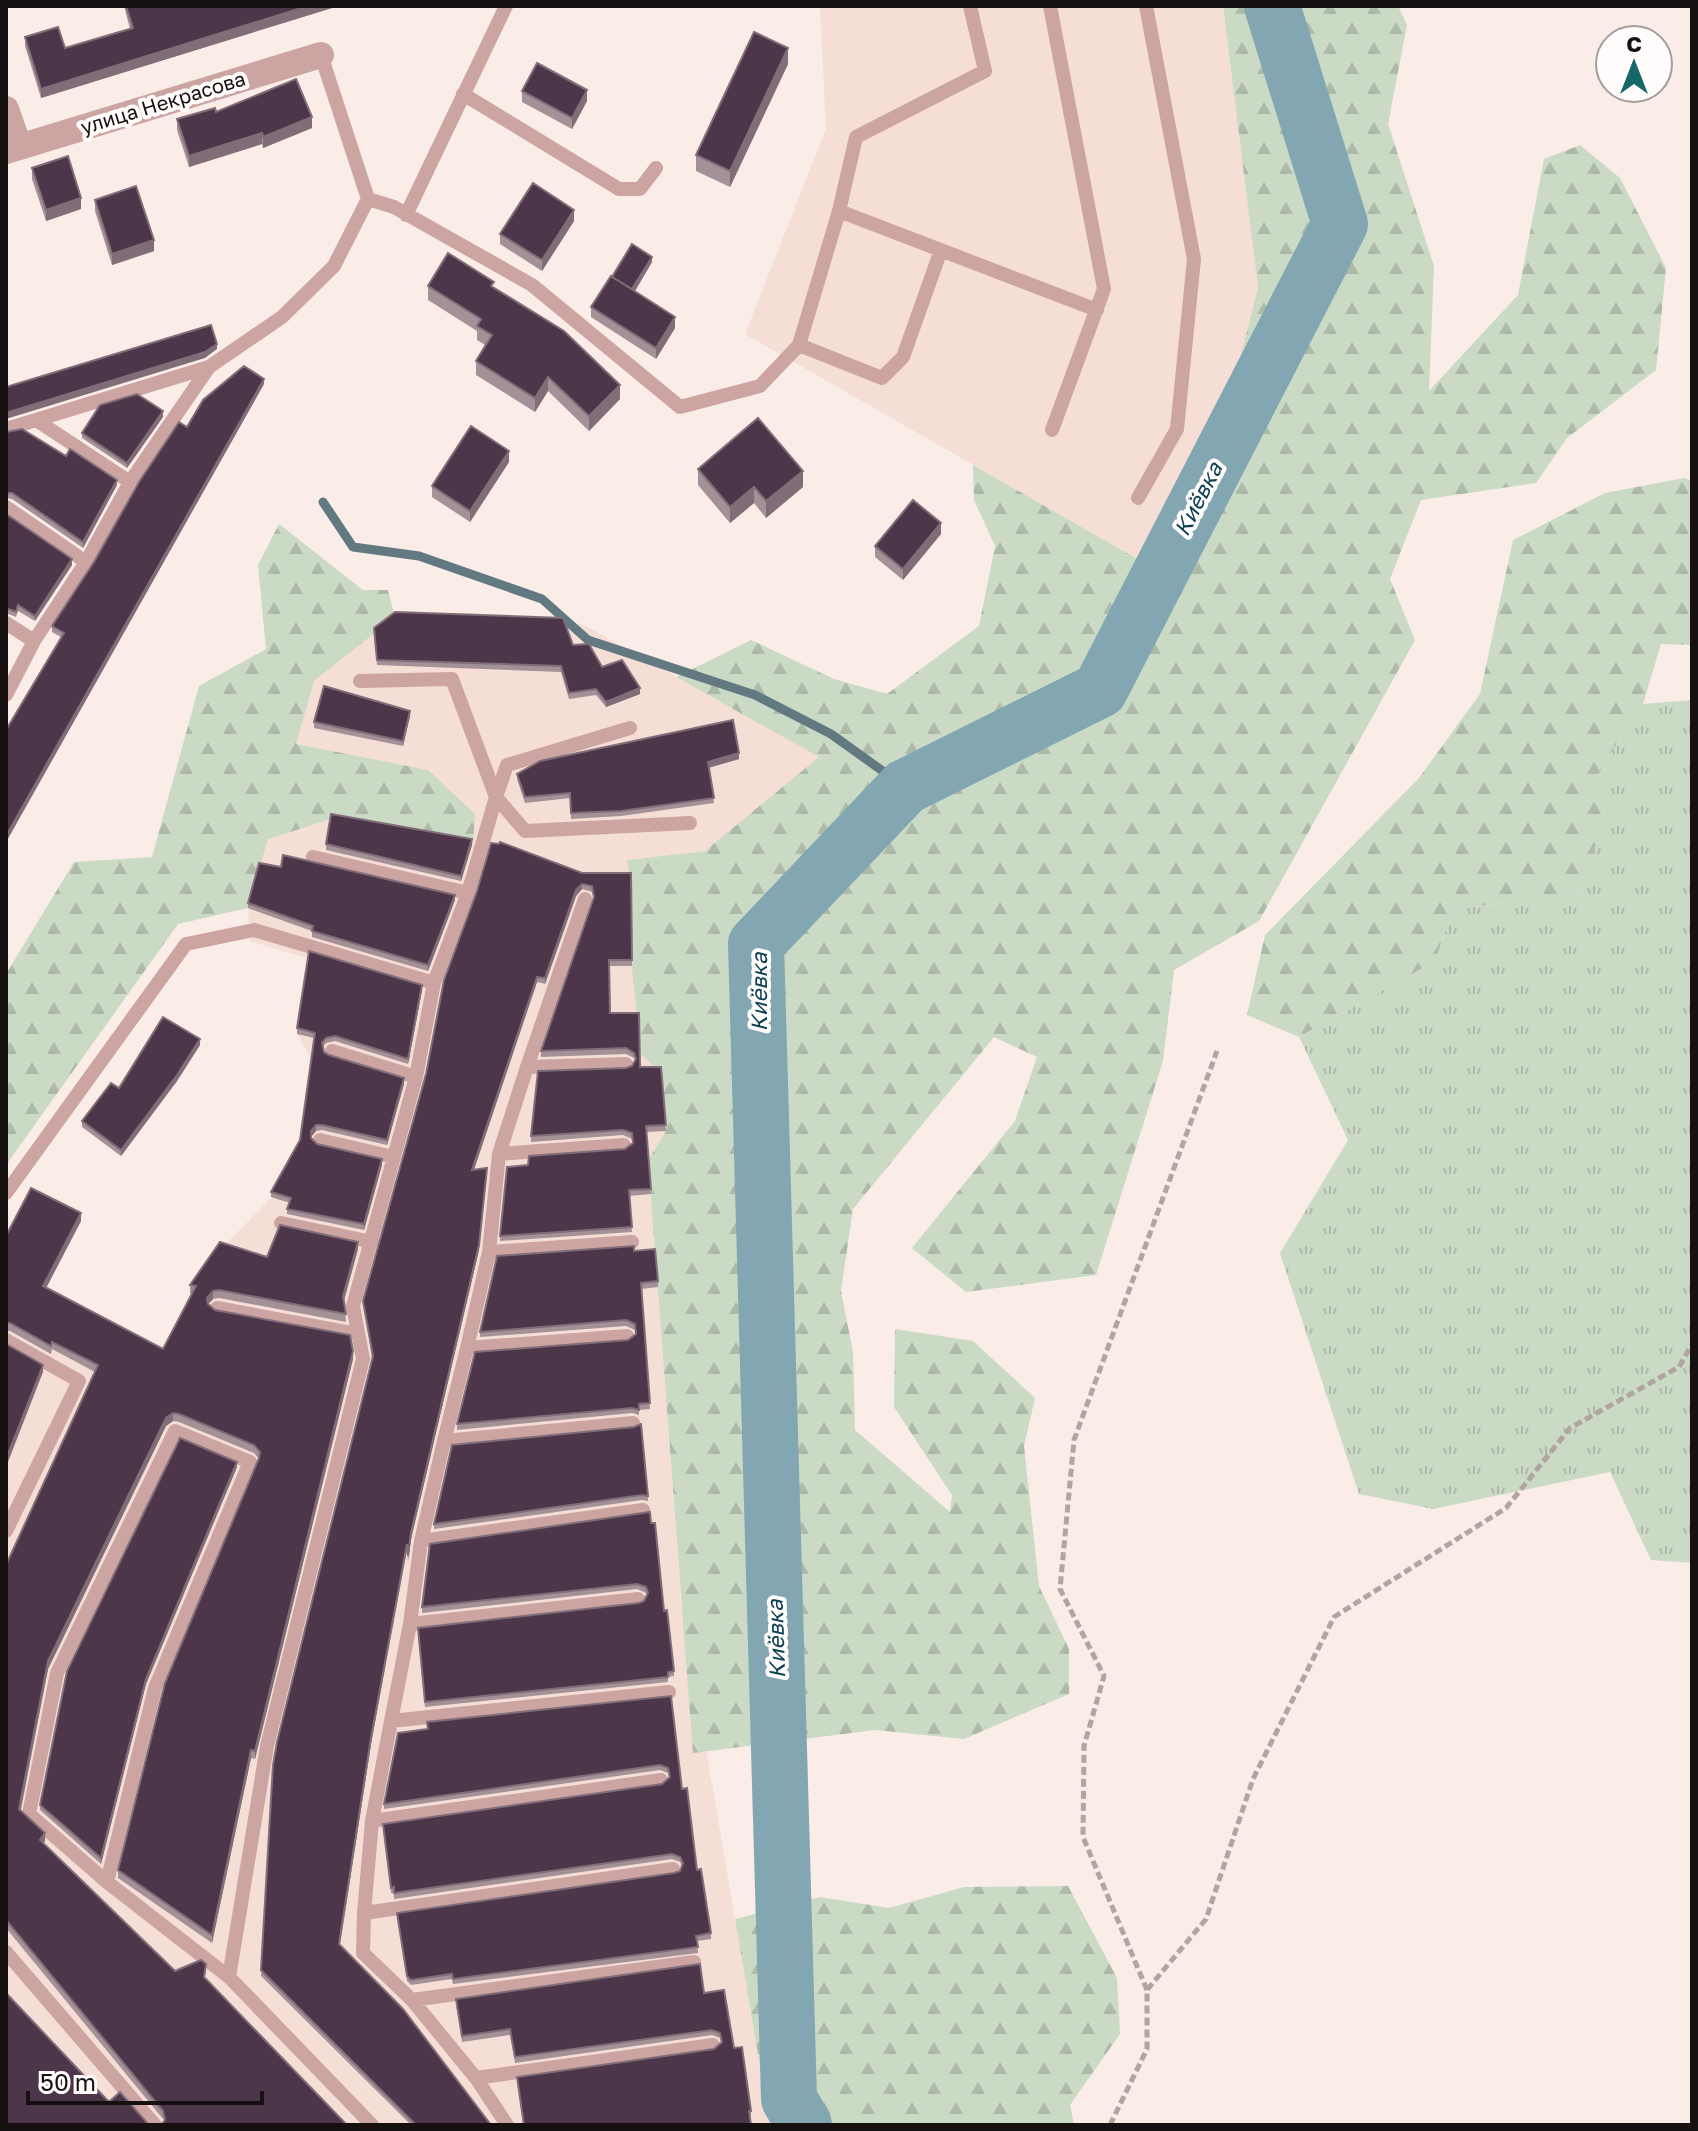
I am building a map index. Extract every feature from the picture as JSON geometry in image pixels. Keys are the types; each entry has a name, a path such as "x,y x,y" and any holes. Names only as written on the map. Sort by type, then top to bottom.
{"street":[{"name":"улица Некрасова","path":"12,149 321,55"},
{"path":"6,109 12,149"}],"lane":[{"path":"406,215 506,6"},
{"path":"368,199 394,207 532,285 680,407 760,386 799,345 839,211 856,137 985,71 970,6"},
{"path":"1050,6 1104,289 1052,430"},
{"path":"1138,498 1177,429 1194,259 1146,6"},
{"path":"6,429 209,367 282,317 334,266 368,199 321,55"},
{"path":"463,94 619,189 640,189 656,168"},
{"path":"839,211 1097,310"},
{"path":"799,345 882,378 903,357 941,250"},
{"path":"6,695 34,641 86,562 130,482 209,367"},
{"path":"36,420 130,482"},
{"path":"6,507 86,562"},
{"path":"6,623 34,641"},
{"path":"360,681 452,679 496,797 525,831 690,823"},
{"path":"229,1977 267,1746 363,1359 353,1306 416,1077 434,983 468,893 507,765 630,728"},
{"path":"313,857 468,893"},
{"path":"507,2125 476,2078 412,2000 363,1953 364,1913 372,1821 410,1624 421,1541 489,1252 499,1154 585,899"},
{"path":"6,1193 186,944 254,930 434,983"},
{"path":"332,1051 416,1077"},
{"path":"527,1067 626,1064"},
{"path":"320,1140 393,1157"},
{"path":"499,1154 624,1145"},
{"path":"281,1223 372,1242"},
{"path":"489,1252 632,1242"},
{"path":"217,1308 357,1334"},
{"path":"467,1348 627,1336"},
{"path":"6,1340 79,1381 6,1531"},
{"path":"444,1441 633,1423"},
{"path":"107,1882 155,1688 250,1462 175,1431 57,1673 29,1814 107,1882 229,1977 372,2125"},
{"path":"421,1541 643,1510"},
{"path":"410,1624 638,1599"},
{"path":"391,1721 669,1692"},
{"path":"372,1821 661,1780"},
{"path":"364,1913 673,1869"},
{"path":"6,1952 155,2125"},
{"path":"412,2000 694,1962"},
{"path":"476,2078 713,2045"}],"path":[{"path":"1110,2125 1147,2049 1147,1990 1083,1837 1084,1746 1104,1676 1060,1589 1074,1440 1217,1051"},
{"path":"1147,1990 1206,1919 1253,1779 1334,1617 1506,1508 1570,1428 1679,1367 1692,1344"}],"shaded area":[{"path":"820,6 1223,6 1258,287 1218,448 1146,564 745,334 826,129"},
{"path":"395,617 582,624 820,757 705,851 627,860 661,1072 666,1131 648,1160 681,1602 770,2125 6,2125 6,1275 163,1357 185,1315 190,1293 220,1250 272,1197 299,1147 312,1061 297,1034 309,959 250,941 248,908 314,681"}],"green space":[{"path":"1223,6 1398,6 1407,25 1388,124 1434,266 1429,391 1518,295 1544,159 1580,145 1620,178 1666,268 1656,370 1567,438 1536,483 1421,500 1390,579 1415,640 1259,921 1174,970 1163,1061 1096,1275 966,1292 912,1248 1015,1121 1037,1057 994,1037 853,1209 841,1291 853,1352 855,1430 950,1512 952,1495 894,1407 895,1329 973,1341 1035,1398 1024,1446 1039,1586 1069,1649 1069,1694 964,1739 875,1730 693,1753 648,1160 666,1131 661,1073 640,1053 627,860 705,851 819,757 676,677 751,640 834,679 887,694 979,626 995,546 974,500 973,465 1146,564 1218,448 1258,287"},
{"path":"1684,478 1692,481 1692,645 1661,644 1643,704 1599,770 1604,816 1582,894 1453,909 1435,961 1299,1037 1247,1015 1265,935 1419,778 1480,694 1513,540 1605,493"},
{"path":"279,524 363,590 388,590 395,617 314,681 296,744 428,770 475,814 473,845 331,819 268,839 248,908 178,924 6,1165 6,974 74,862 152,857 199,686 266,649 258,565"},
{"path":"1692,700 1692,1563 1651,1560 1610,1472 1433,1509 1359,1494 1280,1253 1348,1140 1299,1037 1435,961 1453,909 1582,894 1604,816 1599,770 1643,704"},
{"path":"1068,1886 1117,1978 1120,2034 1070,2105 1074,2125 770,2125 735,1919 820,1897 889,1908 964,1887"}],"building":[{"path":"126,6 308,6 41,89 25,37 58,27 65,48 133,28"},
{"path":"754,32 788,48 730,171 696,155"},
{"path":"537,63 587,90 572,118 522,91"},
{"path":"296,79 312,117 263,137 262,133 189,156 177,119 215,108 216,112"},
{"path":"68,156 81,198 46,210 32,168"},
{"path":"533,183 574,210 542,260 500,234"},
{"path":"136,186 154,240 112,254 95,200"},
{"path":"632,244 652,257 632,289 612,277"},
{"path":"448,253 494,282 491,286 564,331 620,385 589,416 548,377 535,398 476,361 492,335 477,326 481,319 428,286"},
{"path":"611,276 675,317 656,348 591,307"},
{"path":"211,325 217,344 205,352 6,413 6,387"},
{"path":"244,366 264,379 6,836 6,730 64,633 52,626 179,422 187,427 203,400"},
{"path":"137,394 163,411 127,463 82,433 100,405"},
{"path":"758,418 803,471 766,501 754,487 730,507 698,469"},
{"path":"471,426 509,451 470,511 432,486"},
{"path":"22,429 66,456 70,449 117,480 83,542 12,493 6,493 6,432"},
{"path":"913,500 941,523 903,569 875,546"},
{"path":"6,514 72,559 35,616 18,605 16,612 6,608"},
{"path":"395,612 563,618 573,645 589,644 602,667 622,660 640,688 606,702 596,689 569,693 561,666 377,660 374,628"},
{"path":"324,686 410,711 403,741 314,722"},
{"path":"733,720 739,753 708,762 714,798 621,811 571,813 570,793 525,797 517,774 540,761"},
{"path":"331,814 472,839 461,876 326,844"},
{"path":"500,842 582,873 631,873 632,960 609,960 610,1013 639,1013 640,1067 661,1067 666,1125 646,1126 651,1189 629,1190 632,1227 500,1236 507,1167 528,1165 529,1156 625,1149 633,1143 632,1133 623,1130 531,1136 538,1071 626,1068 632,1066 636,1059 634,1053 626,1048 541,1051 594,897 592,886 582,884 576,890 545,978 537,977 472,1170 487,1168 479,1245 408,1556 407,1544 371,1738 339,1944 403,2009 491,2125 416,2125 261,1970 273,1765 373,1356 363,1301 426,1074 444,980 491,843"},
{"path":"283,855 455,895 428,965 312,931 313,926 248,903 259,863 281,867"},
{"path":"309,951 422,985 408,1059 335,1036 326,1038 322,1043 324,1052 329,1055 404,1078 387,1140 322,1125 316,1125 311,1131 311,1138 317,1144 382,1159 364,1224 287,1209 291,1198 271,1192 300,1140 315,1033 297,1028"},
{"path":"163,1017 200,1039 121,1150 82,1121 111,1083 119,1088"},
{"path":"31,1188 81,1213 43,1286 163,1349 196,1286 190,1285 220,1242 267,1257 280,1225 358,1242 343,1296 346,1314 219,1290 213,1291 207,1298 208,1304 215,1310 350,1335 353,1351 255,1751 251,1750 212,1935 118,1870 165,1683 259,1458 260,1452 254,1445 179,1414 173,1413 166,1418 48,1661 19,1809 45,1833 40,1840 175,1971 201,1960 206,1964 204,1977 347,2125 161,2125 165,2120 163,2111 6,1920 6,1565 98,1365 6,1323 6,1236"},
{"path":"634,1246 634,1251 655,1249 658,1281 641,1283 650,1403 639,1404 639,1410 632,1408 457,1424 475,1352 628,1340 636,1334 635,1324 626,1320 480,1332 497,1256"},
{"path":"6,1344 43,1365 6,1459"},
{"path":"641,1424 648,1496 434,1524 452,1445"},
{"path":"180,1438 237,1462 146,1679 101,1858 40,1805 67,1671"},
{"path":"650,1512 651,1523 655,1523 674,1671 668,1672 668,1677 425,1702 418,1628 639,1603 648,1593 646,1587 637,1584 422,1607 430,1544"},
{"path":"671,1696 682,1789 687,1788 697,1870 701,1869 711,1933 696,1936 698,1947 453,1979 452,1974 411,1980 407,1976 397,1913 674,1873 680,1871 683,1863 680,1857 672,1854 394,1893 383,1824 662,1784 670,1777 668,1768 660,1765 384,1804 398,1733 428,1729 427,1722"},
{"path":"700,1964 704,1993 724,1990 734,2048 742,2047 751,2125 524,2125 517,2077 714,2049 722,2042 720,2033 712,2030 515,2057 510,2029 462,2036 456,1999"},
{"path":"6,1993 109,2102 120,2092 149,2125 6,2125"}],"waterway":[{"name":"Киёвка","path":"804,2125 789,2099 756,944 905,787 1100,690 1340,224 1272,6"},
{"path":"323,502 353,547 419,556 542,599 588,640 755,695 831,734 905,787"}]}
